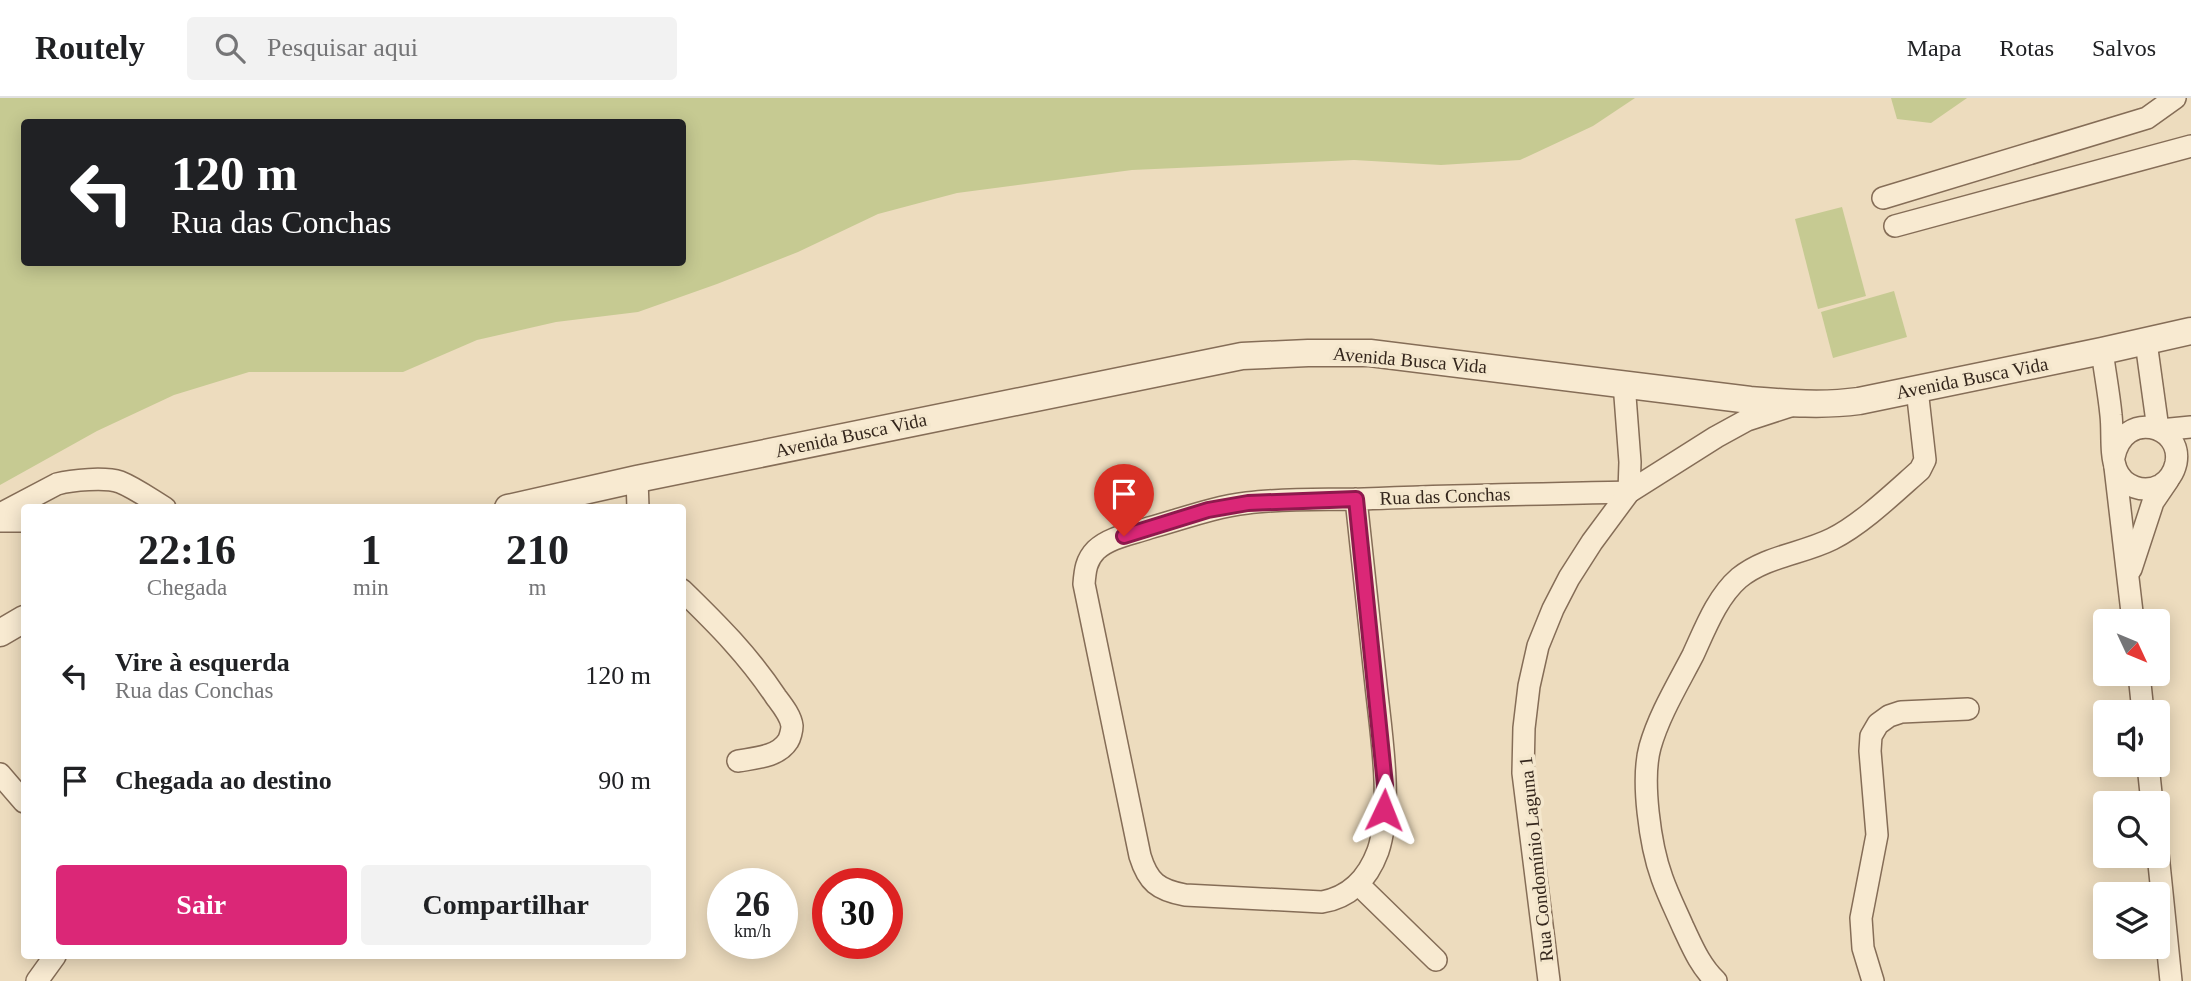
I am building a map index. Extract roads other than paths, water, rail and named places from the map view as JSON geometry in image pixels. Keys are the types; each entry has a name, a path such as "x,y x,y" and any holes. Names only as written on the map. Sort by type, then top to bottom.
{"street":[{"path":"1883,198 2147,118 2175,98"},
{"path":"2147,118 2158,155"},
{"path":"1895,226 2191,146"},
{"name":"Avenida Busca Vida","path":"526,504 1242,356 1308,352 1370,353 1796,404 1830,405 2191,331"},
{"path":"2146,342 2159,430"},
{"path":"2102,351 2132,609"},
{"path":"1624,383 1629,429 1629,492"},
{"path":"1716,981 1699,960 1662,878 1656,856 1646,773 1650,747 1711,617 1737,580 1753,568 1832,539 1920,470 1925,460 1917,389"},
{"name":"Rua Condomínio Laguna 1","path":"1549,981 1523,773 1524,728 1529,686 1538,646 1563,588 1592,542 1629,492 1716,437 1747,421 1796,404"},
{"path":"2128,577 2153,502 2171,475 2176,454 2174,444 2159,430 2138,427 2121,438 2115,462 2120,477 2129,485 2140,489 2162,484 2171,475 2191,453"},
{"path":"2159,430 2191,427"},
{"path":"637,479 638,504"},
{"path":"0,514 67,481 111,480 122,483 158,504"},
{"name":"Rua das Conchas","path":"1360,885 1335,900 1322,902 1169,892 1149,879 1140,856 1084,584 1089,558 1109,541 1208,510 1248,503 1629,492"},
{"path":"1356,499 1385,785 1380,844 1360,885 1436,960"},
{"path":"0,521 21,521"},
{"path":"686,594 731,637 766,681 792,726 789,740 780,749 765,756 738,761"},
{"path":"0,633 21,622"},
{"path":"1873,981 1863,948 1861,918 1877,835 1871,736 1878,723 1901,712 1968,709"},
{"path":"0,774 21,798"},
{"path":"2159,868 2171,981"},
{"path":"37,981 53,959"}]}
